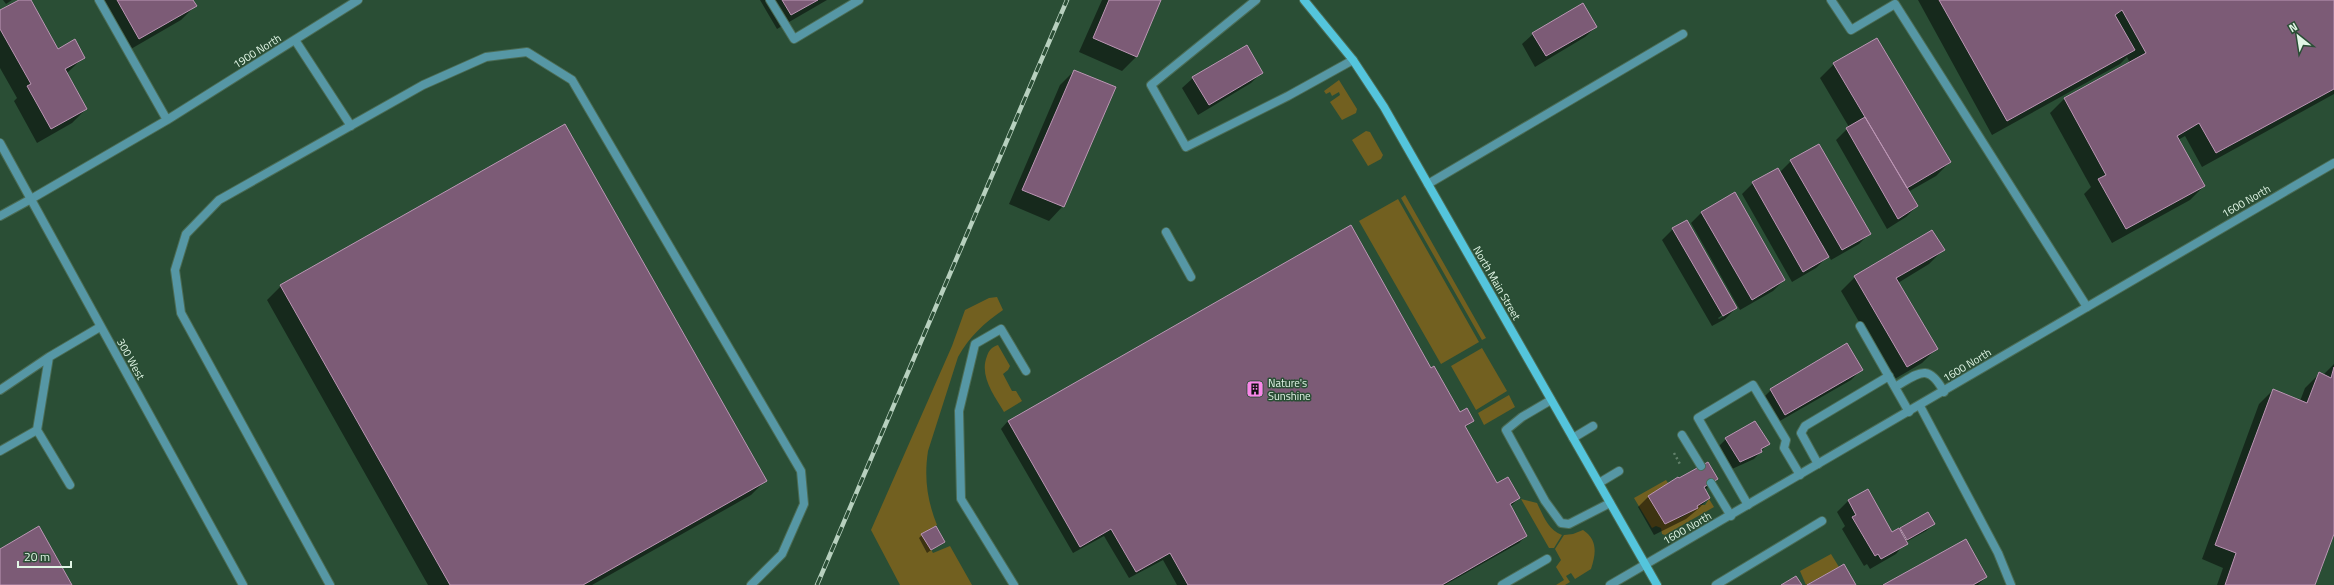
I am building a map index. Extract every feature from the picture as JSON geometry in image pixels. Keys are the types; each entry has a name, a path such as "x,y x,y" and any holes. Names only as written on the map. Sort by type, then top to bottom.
{"main road":[{"name":"North Main Street","path":"1304,0 1353,60 1384,107 1657,585"}],"street":[{"path":"99,0 167,120"},
{"name":"1900 North","path":"31,199 167,120 358,0"},
{"path":"770,0 794,39 859,0"},
{"path":"1256,0 1151,85 1186,147 1288,96 1353,60"},
{"path":"1830,0 1851,30 1894,2 2087,307"},
{"path":"1428,184 1683,34"},
{"path":"295,40 351,126"},
{"path":"330,585 181,313 175,270 186,234 219,200 423,85 486,57 527,52 572,80 801,471 804,504 782,554 751,585"},
{"name":"300 West","path":"0,142 100,327 243,585"},
{"name":"1600 North","path":"1610,585 1920,406 2334,163"},
{"path":"0,216 31,199"},
{"path":"1166,232 1191,277"},
{"path":"1860,326 1909,412"},
{"path":"0,390 49,357 100,327"},
{"path":"1014,585 961,499 959,411 975,344 1001,329 1026,371"},
{"path":"49,357 37,430 70,485"},
{"path":"1894,387 1920,373 1927,373 1937,378 1944,392"},
{"path":"1818,464 1801,433 1805,426 1888,376"},
{"path":"1748,505 1698,418 1753,385 1786,440 1784,448 1800,475"},
{"path":"1551,400 1522,416 1506,430 1545,501 1561,523 1569,524 1610,503"},
{"path":"1920,406 1998,553 2011,585"},
{"path":"1573,438 1593,426"},
{"path":"0,451 37,430"},
{"path":"1682,435 1701,466"},
{"path":"1598,483 1619,471"},
{"path":"1711,483 1731,516"},
{"path":"1716,585 1822,521"},
{"path":"1502,585 1547,559"}],"path":[{"path":"1674,453 1681,466"}],"shaded area":[{"path":"1339,80 1357,109 1356,113 1342,120 1330,102 1340,95 1339,92 1332,96 1330,92 1326,94 1324,91"},
{"path":"1366,131 1370,132 1383,155 1381,159 1368,166 1352,140"},
{"path":"1405,195 1486,338 1482,340 1401,198"},
{"path":"1398,199 1479,342 1441,364 1359,221"},
{"path":"997,297 1003,310 978,331 967,343 958,357 928,451 926,470 927,489 937,525 922,534 933,553 950,546 972,585 900,585 871,530 952,346 965,310 989,298"},
{"path":"998,345 1010,366 1003,374 1012,391 1016,391 1022,401 1004,412 992,392 986,378 985,371 985,363 989,352 992,348"},
{"path":"1482,348 1507,391 1476,410 1451,366"},
{"path":"1509,395 1515,407 1484,425 1478,413"},
{"path":"1666,480 1668,483 1649,496 1665,524 1698,508 1698,505 1705,505 1709,499 1714,507 1665,535 1662,534 1661,528 1656,526 1652,528 1634,498"},
{"path":"1521,499 1537,503 1553,530 1562,535 1554,548 1549,548"},
{"path":"1583,530 1588,534 1593,543 1595,553 1591,569 1575,579 1571,573 1566,576 1570,582 1565,585 1556,585 1564,580 1556,567 1561,560 1555,549 1564,535 1573,534"},
{"path":"1831,554 1839,567 1806,585 1800,571"}],"building":[{"path":"19,0 31,0 58,49 75,39 85,58 65,69 87,109 51,129 27,86 31,84 0,29 0,10"},
{"path":"117,0 193,0 197,6 139,39"},
{"path":"782,0 818,0 791,15"},
{"path":"1109,0 1161,0 1137,57 1093,38"},
{"path":"1939,0 2334,0 2334,89 2216,153 2199,123 2177,136 2205,186 2126,229 2098,179 2106,175 2064,98 2146,53 2122,10 2115,15 2135,50 2007,121"},
{"path":"1583,3 1597,27 1546,56 1532,33"},
{"path":"1877,38 1951,162 1907,188 1833,63"},
{"path":"1247,45 1263,73 1209,105 1192,77"},
{"path":"1074,70 1116,87 1064,207 1022,190"},
{"path":"1865,117 1918,206 1898,219 1846,128"},
{"path":"565,124 767,481 583,585 450,585 280,285"},
{"path":"1819,144 1871,234 1842,250 1790,160"},
{"path":"1778,168 1829,257 1803,272 1752,182"},
{"path":"1735,192 1785,280 1752,300 1701,212"},
{"path":"1687,220 1737,308 1723,316 1672,228"},
{"name":"Nature's Sunshine","path":"1351,225 1431,368 1434,366 1460,412 1467,408 1474,421 1465,426 1497,483 1508,477 1520,498 1510,504 1527,536 1442,585 1188,585 1170,553 1136,572 1111,529 1080,547 1008,421"},
{"path":"1932,230 1945,250 1896,278 1938,349 1907,367 1854,276"},
{"path":"1847,343 1863,370 1785,415 1770,389"},
{"path":"2334,367 2334,534 2315,585 2225,585 2236,553 2215,545 2273,389 2307,403 2319,372 2331,378"},
{"path":"1755,421 1770,444 1761,449 1762,452 1740,462 1725,438"},
{"path":"1708,462 1718,479 1704,487 1710,498 1697,506 1698,508 1665,524 1648,496 1678,477 1679,478"},
{"path":"1868,489 1892,532 1899,528 1908,544 1881,559 1878,554 1875,556 1852,517 1856,515 1848,500"},
{"path":"1928,512 1935,524 1907,540 1900,528"},
{"path":"39,526 72,585 0,585 0,549"},
{"path":"936,526 945,542 931,550 921,534"},
{"path":"1966,539 1987,577 1973,585 1883,585"},
{"path":"1844,564 1856,585 1807,585 1839,567"},
{"path":"1796,576 1802,585 1781,585"}],"railway":[{"path":"817,585 1067,0"}],"place":[{"name":"Nature's Sunshine","path":"1255,389"}]}
